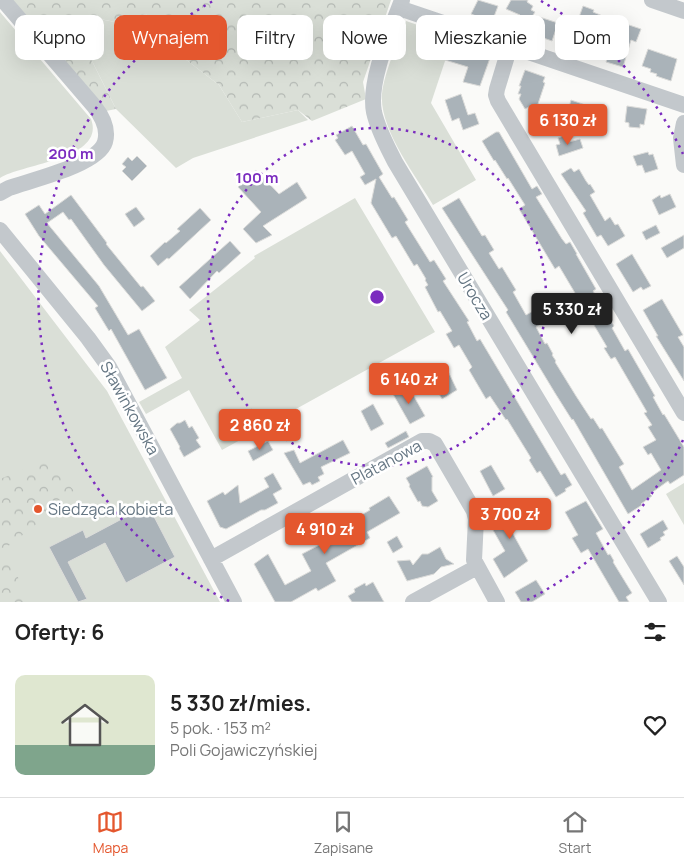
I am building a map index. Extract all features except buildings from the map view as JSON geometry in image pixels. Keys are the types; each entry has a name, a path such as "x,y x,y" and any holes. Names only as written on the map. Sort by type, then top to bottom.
{"street":[{"path":"0,193 9,188 83,162 103,147 106,136 105,123 94,106 3,0"},
{"path":"652,0 684,11"},
{"path":"400,4 429,15"},
{"name":"Urocza","path":"400,4 374,87 374,110 382,135 395,162 659,602"},
{"path":"545,58 684,105"},
{"path":"506,60 497,89 498,101 684,413"},
{"path":"684,123 681,138 684,165"},
{"name":"Sławinkowska","path":"0,230 88,338 109,367 234,602"},
{"name":"Platanowa","path":"211,559 422,441 429,441 436,444 474,511 476,518 474,560 497,602"},
{"path":"413,602 477,567"}],"green space":[{"path":"8,0 391,0 386,15 323,15 323,60 371,60 363,82 366,99 312,121 298,110 242,122 219,85 186,60 227,60 227,15 114,15 114,22 104,20 104,15 21,15"},
{"path":"0,12 15,30 15,60 41,60 91,119 92,132 86,143 75,151 60,158 0,178"},
{"path":"104,20 114,22 114,60 186,60 219,85 242,122 298,110 308,120 193,158 176,168 116,109 92,60 104,60"},
{"path":"406,21 416,24 416,60 445,60 431,103 476,180 433,205 400,152 386,122 382,94 385,77 391,60 406,60"},
{"path":"61,60 92,60 116,109 106,111"},
{"path":"355,198 435,332 222,450 189,390 146,414 139,402 182,378 165,347 200,320 189,310 255,258 254,256"},
{"path":"0,251 107,391 220,602 0,602"},
{"path":"44,461 77,493 7,547 27,602 0,602 0,479"},
{"path":"684,483 684,525 666,494"}],"place":[{"name":"Siedząca kobieta","path":"38,509"}]}
